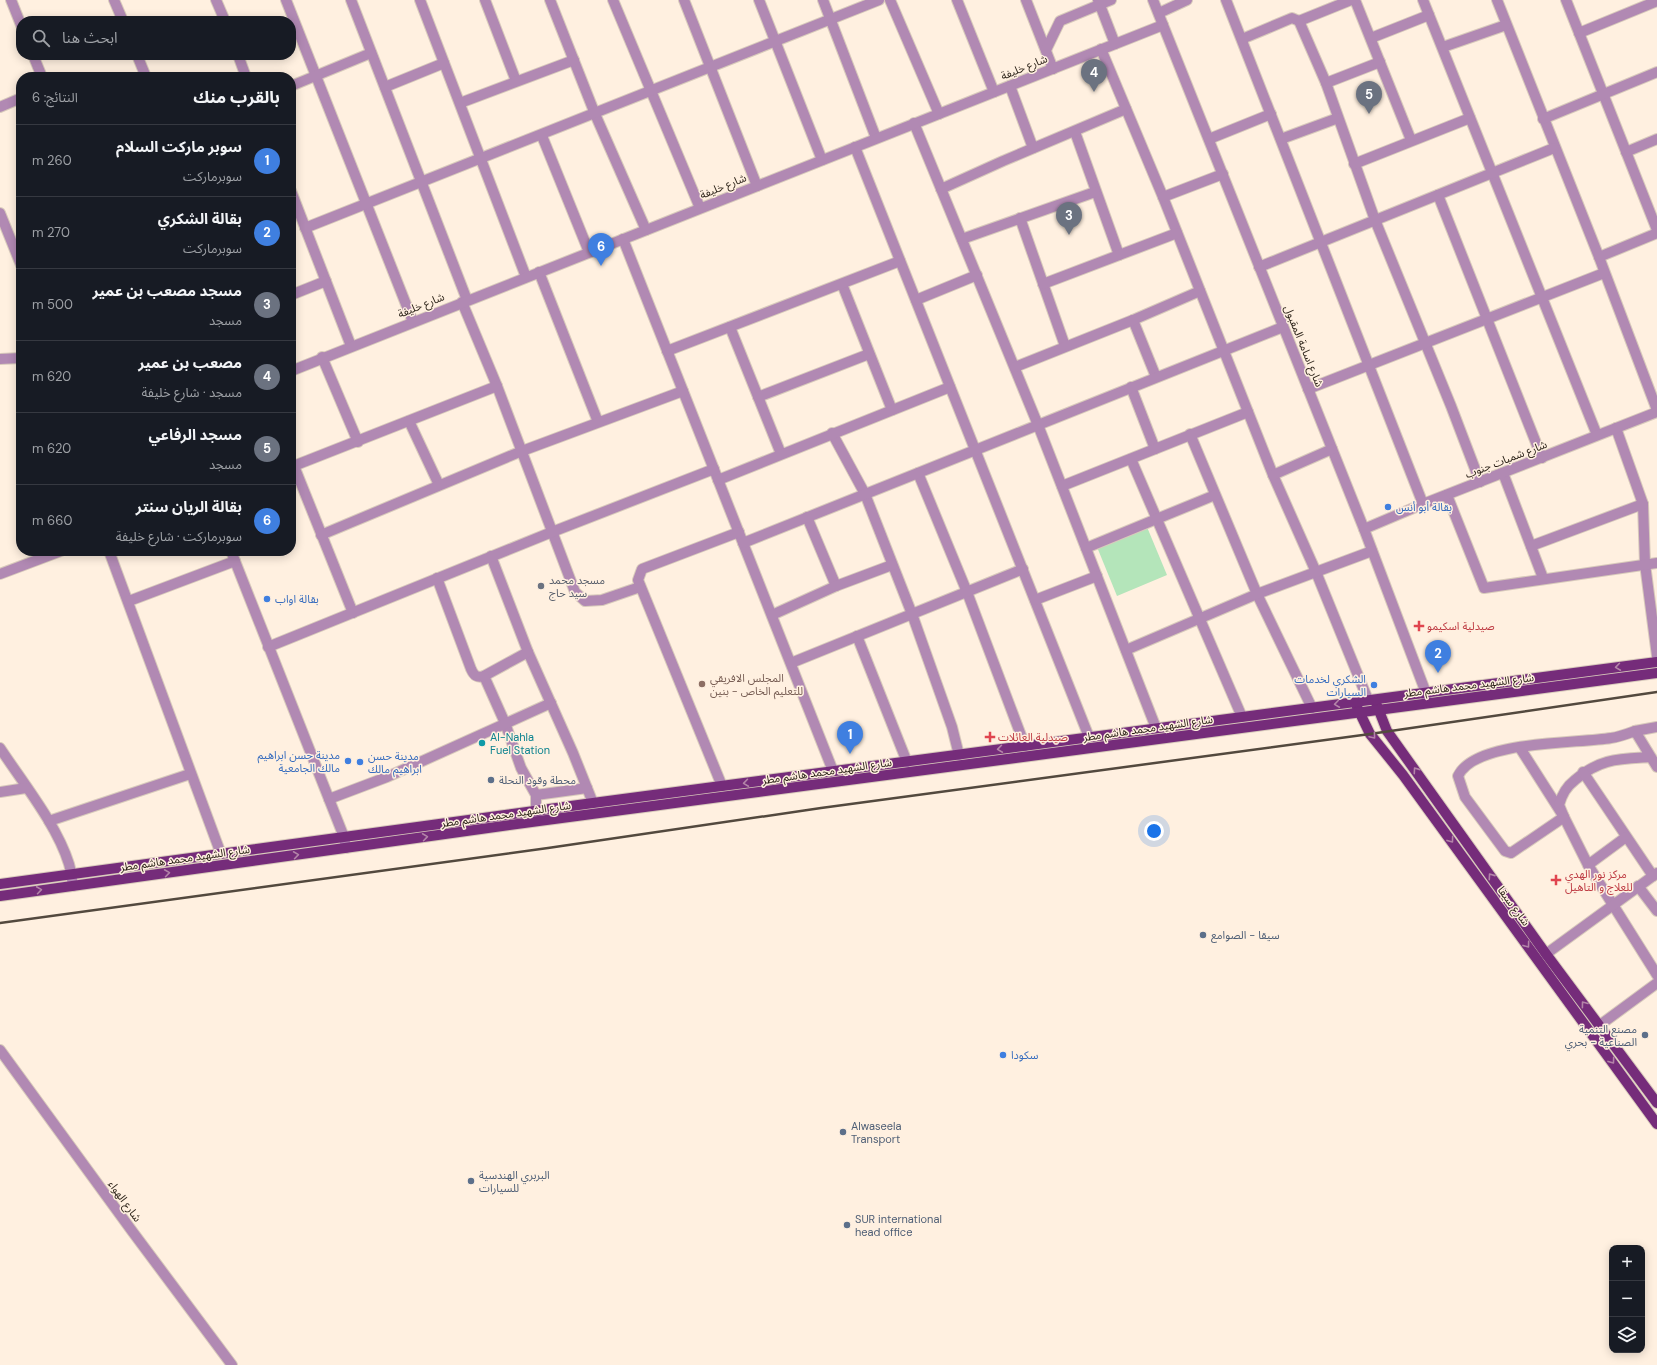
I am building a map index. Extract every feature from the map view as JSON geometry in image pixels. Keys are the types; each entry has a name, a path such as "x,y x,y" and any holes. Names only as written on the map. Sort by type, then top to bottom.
{"main road":[{"name":"شارع الشهيد محمد هاشم مطر","path":"1427,698 1657,662"},
{"name":"شارع الشهيد محمد هاشم مطر","path":"0,884 593,803 1354,702 1374,703 1427,698 1657,672"},
{"name":"شارع سيقا","path":"1354,702 1360,711 1370,734 1403,775 1657,1124"},
{"name":"شارع الشهيد محمد هاشم مطر","path":"0,896 540,821 1360,711 1374,703"},
{"name":"شارع سيقا","path":"1374,703 1387,731 1546,954 1657,1103"}],"street":[{"path":"11,0 17,16"},
{"path":"114,0 121,16"},
{"path":"216,0 223,16"},
{"path":"286,0 293,16"},
{"path":"351,0 422,182 464,301 572,585 579,597 585,601 602,600 640,587"},
{"path":"420,0 526,277"},
{"path":"484,0 516,81"},
{"path":"550,0 595,114 646,230"},
{"path":"613,0 700,208"},
{"path":"684,0 757,186"},
{"path":"759,0 822,160"},
{"path":"823,0 876,138"},
{"path":"306,228 481,158 542,136 650,91 879,0"},
{"path":"890,0 939,114"},
{"path":"957,0 994,92"},
{"path":"1046,50 1060,20 1099,2 1112,0"},
{"name":"شارع اسامة المقبول","path":"1154,0 1364,529 1427,698"},
{"path":"1159,13 1188,0"},
{"path":"1226,0 1321,242 1367,365 1423,504"},
{"path":"1299,21 1351,0"},
{"path":"1356,0 1411,140"},
{"path":"1423,0 1597,435"},
{"path":"1497,0 1554,148 1599,257 1604,274 1657,411"},
{"path":"1566,0 1657,232 1599,257"},
{"path":"1579,33 1634,4 1657,0"},
{"path":"1031,1 1053,69"},
{"path":"1099,2 1115,44"},
{"path":"1371,38 1429,15"},
{"path":"1242,39 1292,18 1299,21 1326,84 1374,220 1425,342 1480,482"},
{"path":"296,24 413,322"},
{"name":"شارع خليفة","path":"296,369 1163,25"},
{"path":"1443,47 1506,25"},
{"path":"1101,49 1163,197 1273,475 1374,703"},
{"path":"296,84 371,53"},
{"path":"35,60 40,72"},
{"path":"139,60 144,72"},
{"path":"240,60 244,72"},
{"path":"460,103 574,60"},
{"path":"1326,84 1380,62"},
{"path":"385,87 444,63"},
{"path":"1543,119 1657,72"},
{"path":"1010,86 1033,148"},
{"path":"0,107 16,100"},
{"path":"941,189 1126,109"},
{"path":"1209,139 1271,114"},
{"path":"1281,139 1338,118"},
{"path":"1354,164 1411,140 1470,118"},
{"path":"914,123 1015,367 1156,728"},
{"path":"1075,132 1095,192 1119,255"},
{"path":"542,136 589,252"},
{"path":"1626,152 1657,139"},
{"path":"855,147 1089,737"},
{"path":"1260,267 1554,148"},
{"path":"1163,197 1223,174"},
{"path":"962,239 1095,192"},
{"path":"1438,195 1542,458"},
{"path":"296,203 351,346"},
{"path":"0,213 16,253"},
{"path":"1020,218 1065,346"},
{"path":"1042,284 1177,233"},
{"path":"623,239 833,771"},
{"path":"667,351 842,284 900,260"},
{"path":"539,272 598,422"},
{"path":"1308,389 1425,342 1604,274"},
{"path":"916,300 977,275"},
{"path":"296,293 326,281"},
{"path":"842,284 892,410"},
{"path":"1015,367 1133,320 1200,291"},
{"path":"1133,320 1156,378"},
{"path":"730,327 781,454"},
{"path":"743,543 1283,327"},
{"path":"758,397 869,354"},
{"path":"0,359 16,358"},
{"path":"322,358 358,442"},
{"path":"296,465 497,386"},
{"path":"718,480 832,433 950,387"},
{"path":"1131,387 1155,449"},
{"path":"322,534 399,504 438,485 522,451 683,391"},
{"name":"شارع شمبات جنوب","path":"1364,529 1657,411"},
{"path":"1062,486 1248,412"},
{"path":"409,421 438,485"},
{"path":"1616,428 1643,504 1645,564 1657,656"},
{"path":"832,433 865,494 912,614 952,727 959,755"},
{"path":"1190,434 1257,594 1312,708"},
{"path":"1273,475 1332,449"},
{"path":"1131,459 1242,717"},
{"path":"268,646 491,556 714,469"},
{"path":"918,473 967,592 1025,746"},
{"path":"1503,473 1543,578"},
{"path":"296,476 322,534 353,612"},
{"path":"1086,548 1215,495"},
{"path":"1447,495 1484,588 1543,578 1657,563"},
{"path":"1531,546 1643,504"},
{"path":"808,517 836,586"},
{"path":"722,786 638,580 642,569 739,532"},
{"path":"1126,650 1257,594 1372,552"},
{"path":"0,574 48,556"},
{"path":"111,556 129,601 190,774 221,854"},
{"path":"233,556 344,837 346,848"},
{"path":"491,556 528,652 593,803"},
{"path":"129,601 235,561"},
{"path":"772,615 836,586 892,565"},
{"path":"791,663 1023,569"},
{"path":"1035,600 1097,576"},
{"path":"437,578 473,673 479,677 484,676 528,652"},
{"path":"857,636 907,762"},
{"path":"484,676 505,723 521,768 536,796 536,811 540,821"},
{"path":"329,799 387,777 551,703"},
{"path":"1564,817 1516,850 1508,853 1465,797 1458,776 1461,769 1467,764 1489,753 1520,748 1612,738 1635,731 1657,727"},
{"path":"1635,731 1657,767"},
{"path":"0,748 49,821 63,848 73,886"},
{"path":"1520,748 1564,817"},
{"path":"1600,1025 1657,982 1588,865 1559,805 1561,796 1567,787 1583,772 1594,765 1604,762 1651,758"},
{"path":"1546,954 1655,874 1626,837 1583,772"},
{"path":"49,821 190,774"},
{"path":"0,792 26,788"},
{"path":"536,796 587,788"},
{"path":"1588,865 1626,837"},
{"path":"1638,886 1657,912"},
{"name":"شارع الهواء","path":"0,1050 127,1225 232,1365"}],"green space":[{"path":"1147,527 1167,575 1117,596 1097,547"}],"railway":[{"path":"0,923 548,848 821,808 1370,734 1657,692"}],"place":[{"name":"مصعب بن عمير","path":"1094,92"},
{"name":"مسجد الرفاعي","path":"1369,114"},
{"name":"مسجد مصعب بن عمير","path":"1069,235"},
{"name":"بقالة الريان سنتر","path":"601,266"},
{"name":"بقالة أبو أنس","path":"1388,507"},
{"name":"مسجد محمد سيد حاج","path":"541,586"},
{"name":"بقالة اواب","path":"267,599"},
{"name":"صيدلية اسكيمو","path":"1419,626"},
{"name":"بقالة الشكري","path":"1438,673"},
{"name":"المجلس الافريقي للتعليم الخاص - بنين","path":"702,684"},
{"name":"الشكري لخدمات السيارات","path":"1374,685"},
{"name":"صيدلية العائلات","path":"990,737"},
{"name":"Al-Nahla Fuel Station","path":"482,743"},
{"name":"سوبر ماركت السلام","path":"850,754"},
{"name":"مدينة حسن ابراهيم مالك الجامعية","path":"348,761"},
{"name":"مدينة حسن ابراهيم مالك","path":"360,762"},
{"name":"محطة وقود النحلة","path":"491,780"},
{"name":"مركز نور الهدي للعلاج و التاهيل","path":"1556,880"},
{"name":"سيقا - الصوامع","path":"1203,935"},
{"name":"مصنع التنمية الصناعية - بحري","path":"1645,1035"},
{"name":"سكودا","path":"1003,1055"},
{"name":"Alwaseela Transport","path":"843,1132"},
{"name":"البربري الهندسية للسيارات","path":"471,1181"},
{"name":"SUR international head office","path":"847,1225"}]}
